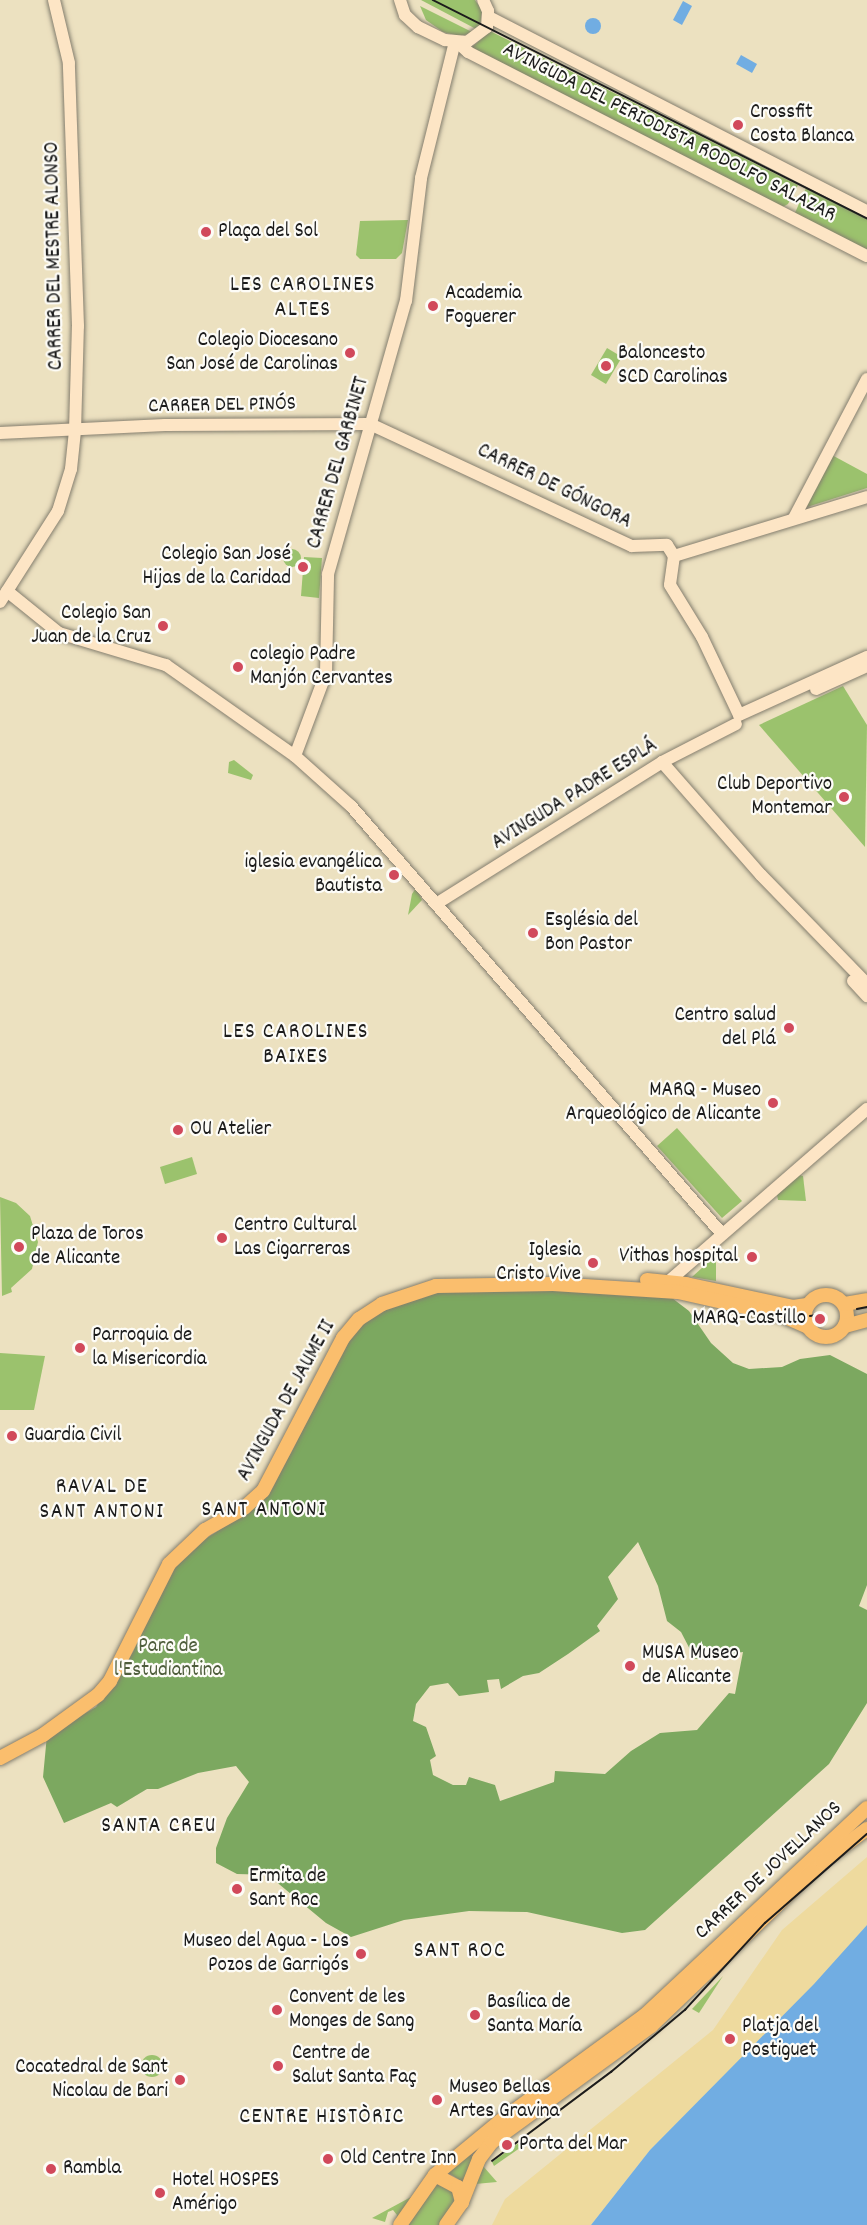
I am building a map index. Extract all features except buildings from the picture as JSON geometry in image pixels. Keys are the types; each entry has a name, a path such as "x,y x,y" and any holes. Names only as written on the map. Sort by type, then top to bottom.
{"main road":[{"path":"364,1310 396,1287 432,1278 542,1274 669,1281 794,1306 807,1305 826,1294 844,1304 867,1300"},
{"path":"364,1310 436,1286 553,1284 687,1294 787,1316 825,1337 835,1335 845,1326 867,1320"},
{"path":"844,1304 845,1326"},
{"path":"807,1305 808,1327"},
{"name":"AVINGUDA DE JAUME II","path":"0,1748 26,1737 98,1682 162,1559 187,1533 239,1502 256,1486 333,1338 364,1310"},
{"name":"AVINGUDA DE JAUME II","path":"0,1758 43,1735 98,1695 110,1681 169,1564 205,1530 244,1508 263,1491 343,1338 364,1310"},
{"name":"CARRER DE JOVELLANOS","path":"400,2225 435,2175 500,2122 644,2016 867,1808"},
{"name":"CARRER DE JOVELLANOS","path":"446,2225 462,2202 479,2159 492,2142 651,2026 822,1862 867,1829"},
{"path":"435,2175 458,2187 462,2202"}],"street":[{"name":"CARRER DEL MESTRE ALONSO","path":"3,596 58,511 70,469 75,431 78,316 69,63 54,0"},
{"name":"AVINGUDA DEL PERIODISTA RODOLFO SALAZAR","path":"400,0 405,15 418,27 456,42 468,52 867,255"},
{"path":"456,42 482,34 489,17 483,0"},
{"name":"AVINGUDA DEL PERIODISTA RODOLFO SALAZAR","path":"489,17 867,211"},
{"name":"CARRER DEL GARBINET","path":"295,756 326,674 328,574 406,301 421,178 456,42"},
{"path":"794,518 867,379"},
{"name":"CARRER DEL PINÓS","path":"0,433 165,426 370,424"},
{"name":"CARRER DE GÓNGORA","path":"370,424 632,546 667,546 674,556"},
{"path":"742,718 702,637 670,585 674,556 867,497"},
{"path":"3,596 59,633 166,665 295,756 351,806 722,1234"},
{"name":"AVINGUDA PADRE ESPLÁ","path":"436,904 662,762 742,718 867,657"},
{"name":"AVINGUDA PADRE ESPLÁ","path":"742,718 867,666"},
{"path":"662,762 740,853 867,984"},
{"path":"846,962 845,972 867,996"},
{"path":"669,1281 753,1207 768,1198 867,1108"},
{"name":"CARRER DE JOVELLANOS","path":"822,1862 867,1822"}],"green space":[{"path":"421,0 475,0 482,10 480,26 478,30"},
{"path":"420,6 474,33 459,36 443,32 426,20"},
{"path":"490,31 798,185 788,204 781,208 470,49"},
{"path":"806,188 867,219 867,252 794,215"},
{"path":"408,220 402,253 396,259 360,259 356,255 360,221"},
{"name":"Baloncesto SCD Carolinas","path":"607,348 622,357 606,384 591,375"},
{"path":"830,454 867,474 867,488 807,507"},
{"path":"292,549 298,552 301,558 298,564 292,567 286,564 283,558 286,552"},
{"path":"304,557 322,558 319,598 301,596"},
{"name":"Club Deportivo Montemar","path":"843,686 867,725 865,847 759,725"},
{"path":"234,760 253,775 251,780 228,773 229,762"},
{"path":"416,888 422,900 408,915 412,894"},
{"path":"677,1128 742,1201 722,1218 657,1146"},
{"path":"192,1157 197,1174 165,1184 160,1167"},
{"path":"799,1175 803,1176 806,1201 778,1200 777,1195"},
{"name":"Plaza de Toros de Alicante","path":"0,1197 16,1203 30,1216 38,1242 32,1269 11,1288 12,1292 2,1296"},
{"path":"716,1255 716,1281 692,1277"},
{"name":"Parc de l'Estudiantina","path":"475,1288 547,1288 672,1298 689,1311 711,1343 733,1363 749,1369 782,1367 800,1359 830,1355 867,1374 867,1585 859,1606 867,1610 867,1703 829,1764 645,1930 622,1933 527,1912 469,1911 404,1920 351,1937 326,1923 268,1875 237,1874 216,1863 216,1848 227,1818 249,1782 236,1766 198,1773 158,1789 147,1789 117,1807 111,1803 64,1823 43,1777 47,1735 96,1707 133,1652 177,1557 257,1506 291,1453 346,1341 375,1313 417,1296","holes":["638,1542 658,1586 667,1621 681,1632 695,1659 743,1652 735,1694 729,1693 697,1730 660,1733 631,1751 605,1774 555,1771 554,1782 500,1801 495,1785 469,1777 466,1785 453,1785 433,1775 430,1760 436,1756 426,1727 413,1721 416,1704 430,1686 448,1683 459,1696 489,1692 487,1680 499,1679 501,1689 523,1676 539,1673 568,1654 600,1631 597,1626 618,1599 608,1577"]},
{"path":"0,1353 45,1356 34,1410 0,1410"},
{"path":"723,1976 699,2013 692,2009"},
{"path":"152,2055 162,2062 163,2066 156,2076 152,2077 142,2070 141,2066 148,2056"},
{"path":"527,2137 527,2143 494,2166 492,2162"},
{"path":"469,2153 474,2158 463,2182 447,2172"},
{"path":"483,2166 497,2182 475,2184"},
{"path":"437,2183 453,2188 455,2201 449,2212 439,2225 406,2225"},
{"path":"411,2197 395,2225 397,2215 393,2210 388,2212 385,2222 372,2218"}],"sand":[{"name":"Platja del Postiguet","path":"867,1857 867,1925 815,1984 650,2150 591,2225 492,2225 505,2199 713,2030 782,1930"}],"water":[{"path":"683,1 692,6 682,25 673,20"},
{"path":"590,18 596,18 601,26 599,32 590,34 585,29 585,23"},
{"path":"741,55 757,64 752,73 736,64"},
{"path":"867,1925 867,2225 591,2225 650,2150 814,1984"}],"tram line":[{"path":"433,0 867,218"},
{"path":"857,1309 867,1307"},
{"path":"810,1316 824,1314"},
{"path":"492,2161 611,2072 685,2010 765,1923 867,1834"}],"place":[{"name":"Crossfit Costa Blanca","path":"738,125"},
{"name":"Plaça del Sol","path":"206,232"},
{"name":"Academia Foguerer","path":"433,306"},
{"name":"Colegio Diocesano San José de Carolinas","path":"350,353"},
{"name":"Baloncesto SCD Carolinas","path":"606,366"},
{"name":"Colegio San José Hijas de la Caridad","path":"303,567"},
{"name":"Colegio San Juan de la Cruz","path":"163,626"},
{"name":"colegio Padre Manjón Cervantes","path":"238,667"},
{"name":"Club Deportivo Montemar","path":"844,797"},
{"name":"iglesia evangélica Bautista","path":"394,875"},
{"name":"Església del Bon Pastor","path":"533,933"},
{"name":"Centro salud del Plá","path":"789,1028"},
{"name":"MARQ - Museo Arqueológico de Alicante","path":"773,1103"},
{"name":"OU Atelier","path":"178,1130"},
{"name":"Centro Cultural Las Cigarreras","path":"222,1238"},
{"name":"Plaza de Toros de Alicante","path":"19,1247"},
{"name":"Vithas hospital","path":"752,1257"},
{"name":"Iglesia Cristo Vive","path":"593,1263"},
{"name":"MARQ-Castillo","path":"820,1319"},
{"name":"Parroquia de la Misericordia","path":"80,1348"},
{"name":"Guardia Civil","path":"12,1436"},
{"name":"MUSA Museo de Alicante","path":"630,1666"},
{"name":"Ermita de Sant Roc","path":"237,1889"},
{"name":"Museo del Agua - Los Pozos de Garrigós","path":"361,1954"},
{"name":"Convent de les Monges de Sang","path":"277,2010"},
{"name":"Basílica de Santa María","path":"475,2015"},
{"name":"Platja del Postiguet","path":"730,2039"},
{"name":"Centre de Salut Santa Faç","path":"278,2066"},
{"name":"Cocatedral de Sant Nicolau de Bari","path":"180,2080"},
{"name":"Museo Bellas Artes Gravina","path":"437,2100"},
{"name":"Porta del Mar","path":"507,2145"},
{"name":"Old Centre Inn","path":"328,2159"},
{"name":"Rambla","path":"51,2169"},
{"name":"Hotel HOSPES Amérigo","path":"160,2193"}],"district":[{"name":"LES CAROLINES ALTES","path":"303,298"},
{"name":"LES CAROLINES BAIXES","path":"296,1044"},
{"name":"RAVAL DE SANT ANTONI","path":"102,1500"},
{"name":"SANT ANTONI","path":"264,1511"},
{"name":"SANTA CREU","path":"159,1827"},
{"name":"SANT ROC","path":"460,1952"},
{"name":"CENTRE HISTÒRIC","path":"322,2118"}]}
